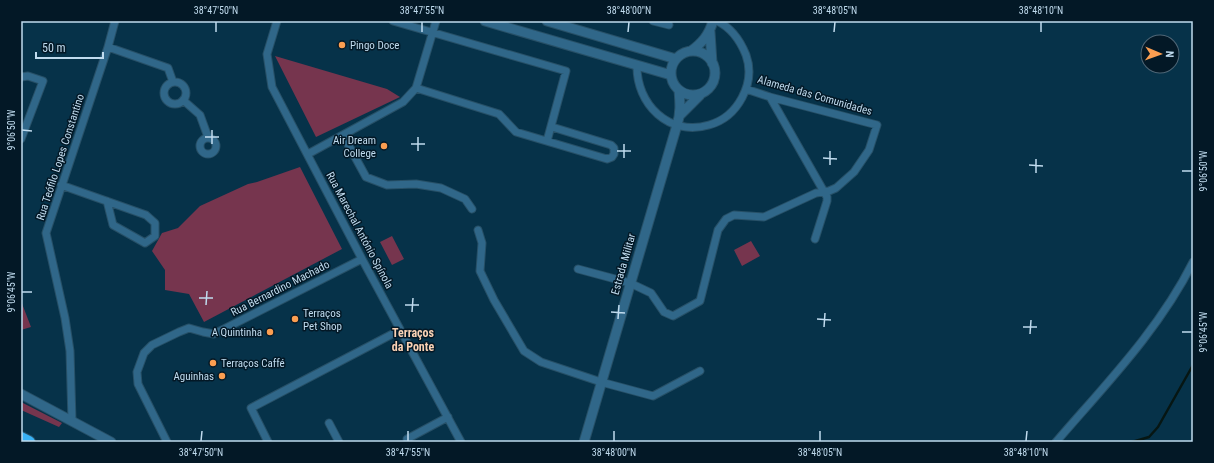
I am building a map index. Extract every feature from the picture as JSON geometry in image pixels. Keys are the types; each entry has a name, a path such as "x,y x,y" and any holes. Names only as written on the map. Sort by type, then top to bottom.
{"highway":[{"path":"21,438 29,442"}],"street":[{"name":"Rua Teófilo Lopes Constantino","path":"72,421 70,351 65,318 46,233 108,47 115,21"},
{"name":"Rua Marechal António Spínola","path":"277,21 267,54 272,87 362,259 461,442"},
{"path":"393,21 566,71 548,141"},
{"path":"308,154 342,134 403,102 416,88 436,21"},
{"path":"485,21 671,75"},
{"path":"550,21 676,59"},
{"path":"653,21 668,25"},
{"path":"712,63 710,32 713,21"},
{"path":"637,66 638,82 643,96 651,108 660,117 677,125 691,128 709,125 727,116 741,101 746,89 749,76 748,61 742,44 735,34 717,21"},
{"path":"691,51 700,52 707,56 715,71 714,80 700,95 689,94 679,90 673,83 671,75 672,66 676,59 691,51 703,41 710,32"},
{"path":"108,47 168,68 173,82"},
{"path":"21,77 28,76 43,81 21,139"},
{"path":"173,82 179,83 184,88 186,95 180,103 170,103 165,98 166,86 173,82"},
{"path":"416,88 498,114 516,132 607,159 612,157 614,154 614,148 611,145 552,127"},
{"name":"Alameda das Comunidades","path":"746,89 770,97 877,125 869,150 854,172 836,188 824,192"},
{"name":"Estrada Militar","path":"584,442 680,115 679,90"},
{"name":"Estrada Militar","path":"680,115 700,95"},
{"path":"770,97 827,197 815,238"},
{"path":"183,100 200,115 208,138"},
{"path":"342,134 366,177 387,185 416,184 441,188 465,199 472,209"},
{"path":"62,185 146,215 155,223 155,236 145,243 113,225 107,202"},
{"path":"578,269 630,283 651,293 664,312 673,316 700,301 718,230 726,219 734,215 764,217 816,193 824,192"},
{"path":"478,230 482,244 480,271 494,300 524,351 541,362 601,382 653,396 700,371"},
{"name":"Rua Bernardino Machado","path":"167,442 138,384 137,372 144,353 152,346 178,332 189,328 214,334 362,259"},
{"path":"1056,442 1145,339 1180,288 1193,262"},
{"path":"268,442 251,408 400,330"},
{"path":"21,394 111,442"},
{"path":"408,442 407,439 448,417"},
{"path":"329,424 339,442"}],"shaded area":[{"path":"275,56 387,89 400,97 316,137"},
{"path":"300,167 342,249 204,322 189,294 165,290 165,270 152,251 162,233 178,228 200,206 248,184"},
{"path":"392,236 404,259 392,265 380,242"},
{"path":"751,241 760,256 742,266 734,250"},
{"path":"21,301 31,327 21,330"},
{"path":"21,402 62,423 59,427 21,410"}],"waterway":[{"path":"1132,442 1149,437 1158,427 1193,365"}],"place":[{"name":"Pingo Doce","path":"342,45"},
{"name":"Air Dream College","path":"384,146"},
{"name":"Terraços Pet Shop","path":"295,319"},
{"name":"A Quintinha","path":"270,332"},
{"name":"Terraços Caffé","path":"213,363"},
{"name":"Aguinhas","path":"222,376"}],"district":[{"name":"Terraços da Ponte","path":"413,340"}]}
